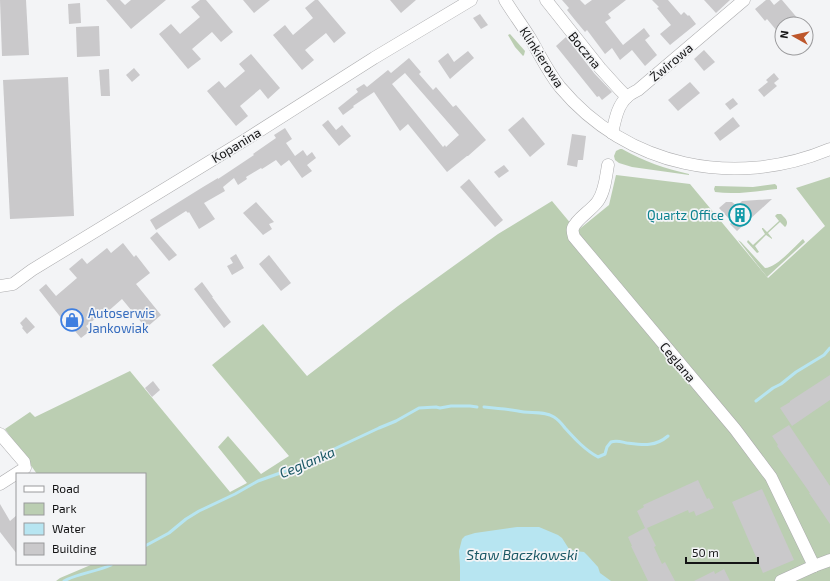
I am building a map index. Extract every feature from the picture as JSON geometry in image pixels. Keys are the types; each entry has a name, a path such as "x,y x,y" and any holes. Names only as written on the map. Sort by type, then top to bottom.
{"street":[{"name":"Kopanina","path":"0,286 12,284 49,259 245,140 374,58 471,0"},
{"name":"Klinkierowa","path":"505,0 549,72 560,86 585,113 612,133 641,149 666,159 688,164 735,169 766,167 805,158 830,149"},
{"name":"Boczna","path":"546,0 600,68 627,97"},
{"name":"Żwirowa","path":"612,133 622,102 744,0"},
{"name":"Ceglana","path":"608,165 599,200 577,221 572,229 574,237 735,429 771,477 814,566"},
{"path":"0,434 24,462 25,468 17,473"},
{"path":"0,484 16,474"},
{"path":"781,581 830,560"}],"green space":[{"path":"510,34 525,51 523,56 515,47 508,35"},
{"path":"620,149 639,158 689,175 632,167 619,163 615,160 614,156 616,151"},
{"path":"616,175 690,184 768,278 825,226 796,188 830,177 830,581 56,581 91,565 146,565 146,473 36,473 5,429 30,412 35,417 130,371 230,492 247,483 218,447 228,436 261,474 289,456 212,365 263,324 307,376 398,306 498,234 552,201 577,231 609,205"},
{"path":"775,184 777,189 746,192 715,192 714,189 715,186 753,187"},
{"path":"777,214 781,214 785,218 787,221 786,226 785,227 780,222 768,233 772,239 766,235 755,246 759,252 757,253 747,242 748,240 753,245 765,234 762,228 767,232 779,221 775,216"},
{"path":"803,239 805,242 767,277 738,240 765,268 774,265"}],"water":[{"name":"Staw Baczkowski","path":"517,527 539,527 558,535 562,538 569,549 584,552 598,567 600,573 611,581 460,581 459,551 462,539 465,536 475,533"}],"building":[{"path":"0,0 26,0 29,55 2,56"},
{"path":"106,0 120,0 125,5 131,0 166,0 131,29"},
{"path":"200,0 206,0 233,32 221,42 212,32 192,49 201,59 188,69 159,34 171,24 180,34 200,17 191,7"},
{"path":"243,0 270,0 254,13"},
{"path":"315,0 318,0 346,33 334,43 326,33 305,50 314,60 302,70 273,35 285,25 293,35 313,18 305,8"},
{"path":"390,0 416,0 401,13"},
{"path":"562,0 580,0 585,5 592,0 626,0 608,14 611,18 605,22 623,45 644,28 650,36 645,40 657,55 645,66 632,50 620,60 612,48 605,54 587,30 585,32 567,10 569,8"},
{"path":"652,0 668,0 681,15 684,12 688,16 689,15 696,24 670,45 660,34 671,25 657,8 659,7"},
{"path":"704,0 730,0 716,13"},
{"path":"766,0 770,0 774,5 782,0 796,16 774,16 774,27 767,19 765,21 755,9"},
{"path":"80,3 81,23 69,24 68,4"},
{"path":"480,14 488,25 481,29 473,18"},
{"path":"99,26 100,56 77,57 76,27"},
{"path":"566,37 594,73 612,92 602,100 599,96 597,97 556,46"},
{"path":"704,50 715,62 704,71 694,59"},
{"path":"468,51 474,58 450,79 438,61 448,53 454,62"},
{"path":"251,54 280,88 268,99 260,89 240,106 248,116 236,126 207,91 219,81 225,88 245,71 239,64"},
{"path":"409,58 421,72 419,74 433,90 436,87 453,107 456,105 486,140 447,172 408,124 400,131 374,92 353,106 354,107 343,115 338,108 358,92 356,89 364,84 367,87 388,70 391,73","holes":["405,73 459,135 446,147 445,145 443,147 392,84"]},
{"path":"134,68 140,75 132,82 126,75"},
{"path":"109,69 110,96 101,96 99,70"},
{"path":"774,73 779,79 774,83 777,86 764,97 758,90 768,82 766,80"},
{"path":"68,77 74,216 10,219 3,80"},
{"path":"690,82 700,93 678,111 668,100"},
{"path":"733,98 738,104 730,110 725,104"},
{"path":"523,117 545,144 530,157 508,130"},
{"path":"733,117 740,126 720,141 714,133"},
{"path":"328,120 336,130 342,125 351,136 339,146 322,125"},
{"path":"285,128 292,139 286,143 295,156 303,150 307,156 312,152 316,158 307,165 312,171 302,178 289,160 281,166 276,160 246,177 247,179 238,185 234,178 223,187 225,191 204,203 215,219 199,229 189,212 188,213 186,211 156,230 150,220 218,179 254,155 253,154 276,138 274,135"},
{"path":"572,134 586,136 583,160 578,160 577,167 567,165"},
{"path":"504,165 509,171 499,178 494,172"},
{"path":"469,179 503,220 495,227 460,187"},
{"name":"Quartz Office","path":"772,199 737,231 730,224 732,222 719,208 726,202 732,202 737,206 742,201"},
{"path":"256,202 274,222 269,224 272,229 263,235 243,213"},
{"path":"157,232 177,255 169,261 150,238"},
{"path":"123,243 134,257 136,255 150,273 136,284 161,315 146,328 122,299 105,314 104,312 86,326 90,331 81,338 67,322 66,324 39,290 46,284 56,296 77,278 69,269 82,258 87,264 107,248 111,253"},
{"path":"236,254 244,268 232,275 227,266 233,263 230,258"},
{"path":"269,255 291,283 281,291 259,264"},
{"path":"202,282 231,322 224,328 194,289"},
{"path":"26,317 35,327 27,334 20,323"},
{"path":"830,375 830,400 792,426 780,408"},
{"path":"153,381 160,390 152,397 145,388"},
{"path":"789,425 830,486 830,524 777,446 778,445 772,436"},
{"path":"698,480 707,499 709,498 714,508 696,516 694,511 689,513 688,510 647,528 656,546 654,547 662,564 665,562 675,581 648,581 628,537 645,528 637,511 644,507 643,505"},
{"path":"762,489 794,560 763,573 732,502"},
{"path":"0,504 10,521 16,516 16,553 0,532"},
{"path":"724,569 730,581 694,581 714,571 715,574"}],"waterway":[{"name":"Ceglanka","path":"756,401 796,372 824,355 830,348"},
{"name":"Ceglanka","path":"146,545 169,533 186,519 199,511 258,481 308,463 332,450 396,421 419,408 440,408 451,406 477,407"},
{"name":"Ceglanka","path":"484,407 550,415 559,421 584,448 598,457 605,454 607,447 611,442 617,441 638,444 654,444 668,436"},
{"name":"Ceglanka","path":"64,581 111,565"}],"place":[{"name":"Quartz Office","path":"740,215"},
{"name":"Autoserwis Jankowiak","path":"72,320"}]}
